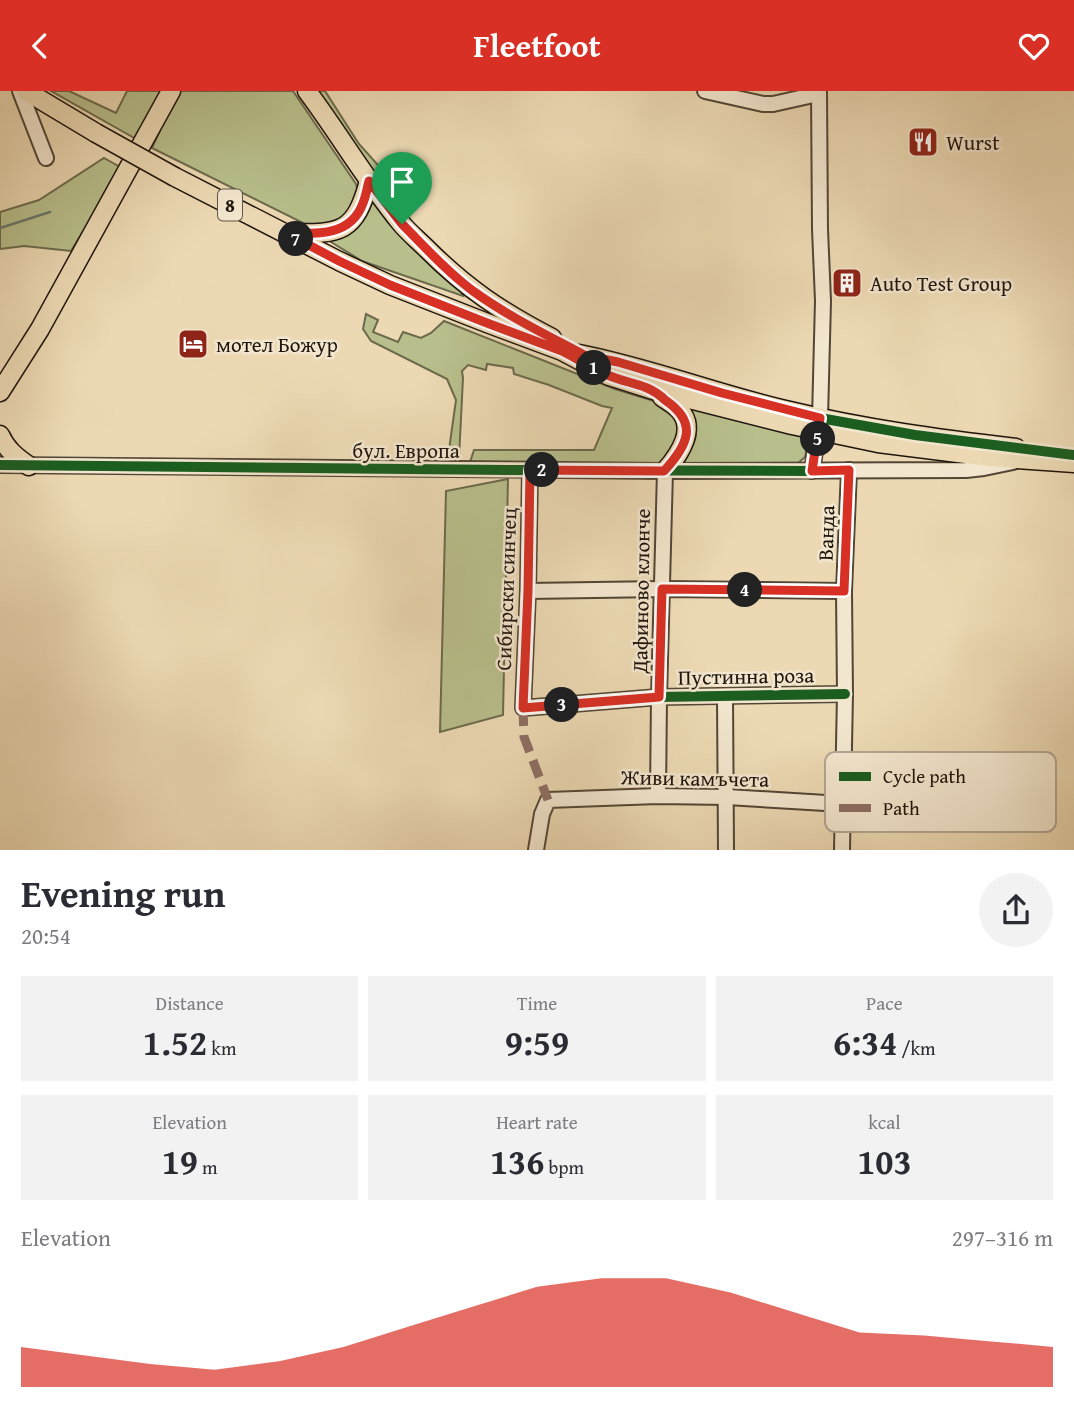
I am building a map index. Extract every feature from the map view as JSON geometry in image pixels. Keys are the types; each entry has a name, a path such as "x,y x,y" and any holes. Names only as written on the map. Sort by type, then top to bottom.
{"main road":[{"name":"8","path":"26,91 175,177 339,261 390,285 562,351 609,376 650,389 820,424 1074,455"},
{"path":"0,392 46,318 170,91"},
{"path":"307,91 402,224 441,263 471,289 514,318 586,356"},
{"path":"286,233 317,234 341,229 358,213 369,181"},
{"name":"8","path":"562,351 618,362 878,443 990,457 1074,463"},
{"path":"650,389 678,408 685,418 687,430 684,443 677,457 664,471"},
{"path":"0,435 14,456 29,465"}],"street":[{"path":"20,91 46,158"},
{"path":"705,91 763,104 818,93 823,301 820,424 812,471"},
{"name":"бул. Европа","path":"0,465 812,471 966,470 1023,460"},
{"name":"Сибирски синчец","path":"523,708 530,470"},
{"name":"Ванда","path":"843,752 844,591 849,470"},
{"name":"Дафиново клонче","path":"659,796 664,471"},
{"path":"528,591 844,591"},
{"name":"Пустинна роза","path":"523,708 659,697 845,694"},
{"path":"725,696 726,850"},
{"name":"Живи камъчета","path":"536,850 542,814 548,800 659,796 825,803"},
{"name":"Ванда","path":"842,832 842,850"}],"green space":[{"path":"51,91 69,91 116,113 127,91 165,91 136,139"},
{"path":"178,91 293,91 356,184 359,196 353,207 334,225 313,228 152,148"},
{"path":"313,91 325,91 359,144 412,203 397,208"},
{"path":"104,158 122,168 71,251 24,246 0,249 0,212 39,200"},
{"path":"374,201 460,287 463,296 362,261 331,242 365,213"},
{"path":"366,314 378,320 373,332 398,342 403,332 421,338 444,321 615,389 667,405 678,418 681,435 661,464 470,462 474,450 594,450 612,408 514,374 513,368 487,364 486,370 468,365 462,371 459,458 456,462 451,462 448,457 456,400 447,379 371,341 363,329"},
{"path":"691,409 809,438 805,457 797,464 683,464 695,438"},
{"path":"508,479 503,715 440,732 446,491"}],"waterway":[{"path":"0,228 50,212"}],"marked path":[{"path":"523,708 524,737 548,800"}],"cycle path":[{"path":"0,465 812,471 820,418 915,435 1074,455"},
{"path":"530,470 523,708 659,697 845,694"}],"place":[{"name":"Wurst","path":"923,142"},
{"name":"Auto Test Group","path":"847,283"},
{"name":"мотел Божур","path":"193,344"}],"route":[{"path":"402,224 369,181 358,213 341,229 317,234 286,233 390,285 562,351 618,362 820,418 812,471 849,470 844,591 662,589 659,697 523,708 530,470 664,471 677,457 684,443 687,430 685,418 678,408 650,389 609,376 562,351 586,356 514,318 502,311 441,263 402,224"}]}
